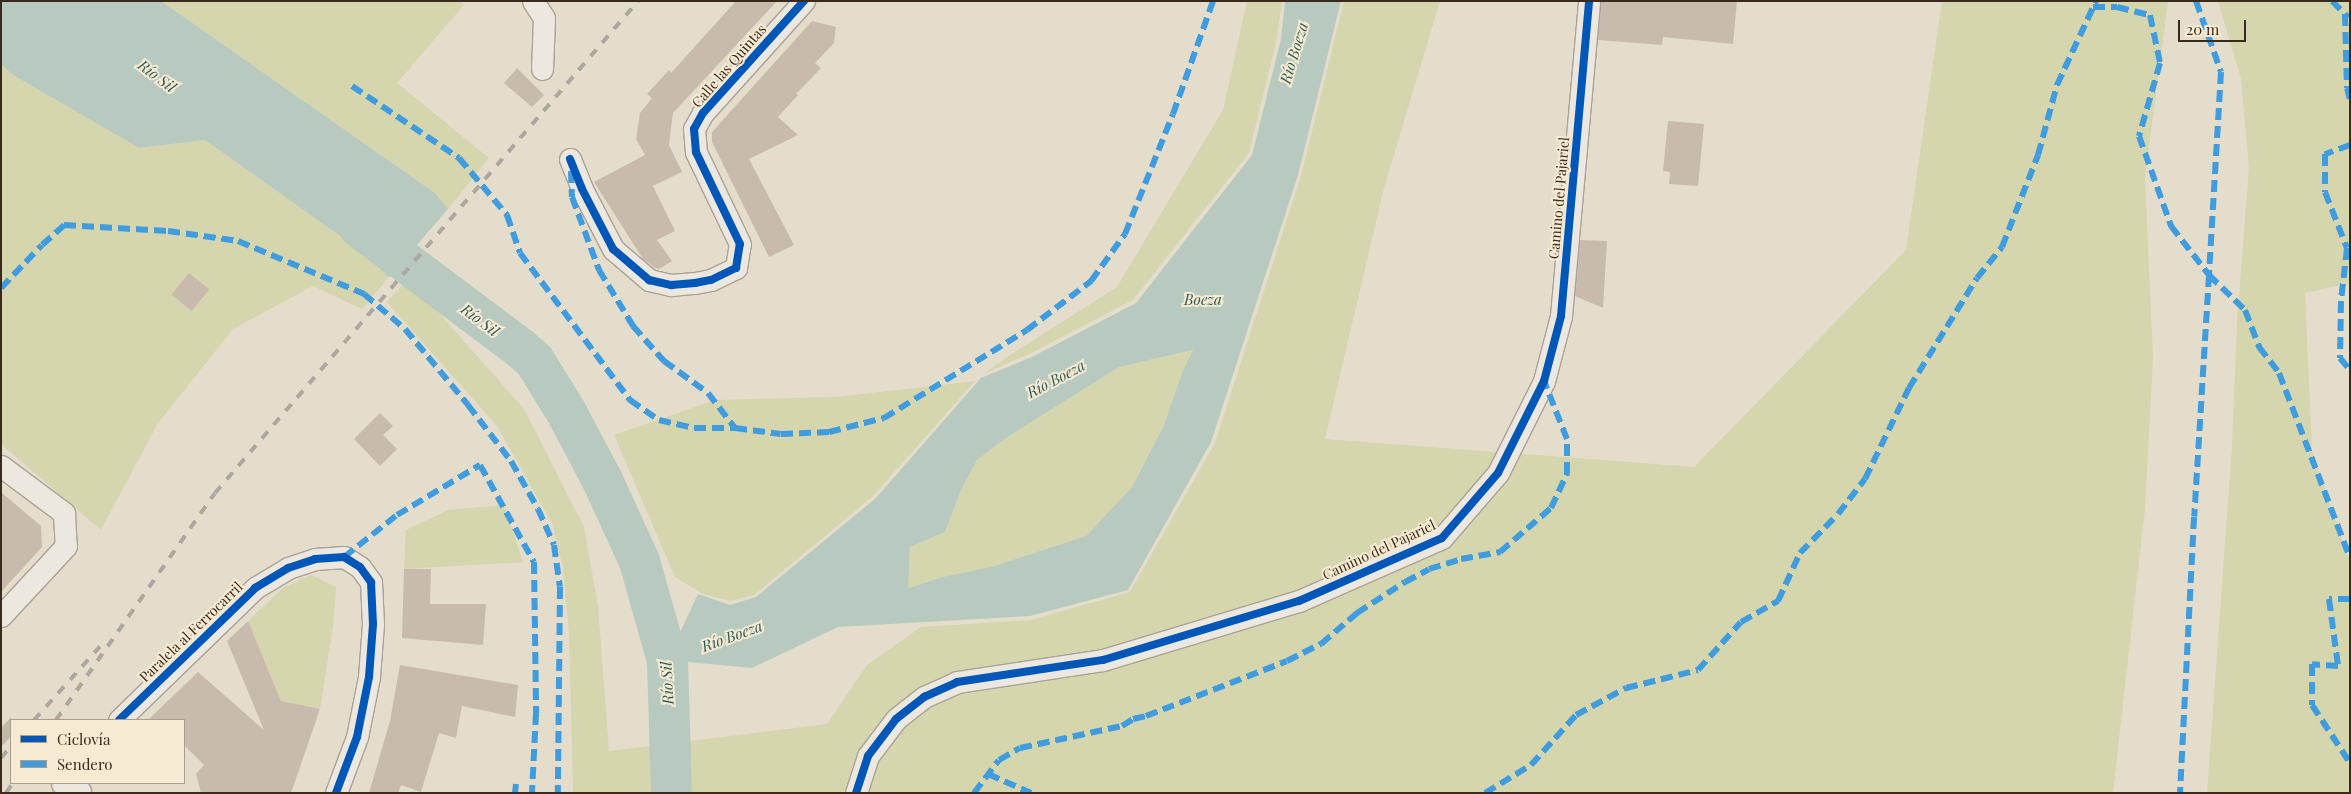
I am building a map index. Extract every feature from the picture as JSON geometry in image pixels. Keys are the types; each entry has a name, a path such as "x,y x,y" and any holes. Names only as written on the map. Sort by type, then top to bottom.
{"street":[{"path":"533,1 544,18 542,70"},
{"name":"Calle las Quintas","path":"570,159 582,189 614,249 649,280 671,285 695,283 712,280 736,268 740,244 696,152 694,129 703,113 804,1"},
{"name":"Camino del Pajariel","path":"856,793 868,756 896,720 924,697 957,682 1104,660 1299,600 1442,538 1498,473 1544,382 1561,316 1589,1"},
{"path":"1,466 64,513 66,546 1,616"},
{"name":"Paralela al Ferrocarril","path":"120,719 255,588 288,568 314,559 344,557 360,567 371,582 373,624 369,677 357,737 336,793"},
{"path":"67,784 77,793"}],"green space":[{"path":"161,1 460,1 464,5 397,83 489,158 448,209 435,193"},
{"path":"1247,1 1282,1 1277,38 1249,153 1133,300 1031,353 985,373 1117,287 1223,110"},
{"path":"1344,1 1440,1 1384,188 1325,439 1694,467 1906,250 1942,1 2168,1 2145,178 2153,358 2145,508 2113,793 573,793 569,631 563,568 552,523 497,426 387,302 408,278 524,409 584,527 598,606 609,751 827,724 867,665 921,627 1031,620 1130,592 1215,443 1301,176"},
{"path":"2218,1 2350,1 2350,283 2305,293 2312,451 2350,563 2350,793 2207,793 2232,446 2237,323 2249,167 2241,79"},
{"path":"1,64 13,75 139,148 205,140 357,248 389,277 362,309 313,286 233,329 158,423 101,530 1,444"},
{"path":"1194,350 1182,373 1164,425 1132,487 1086,536 991,567 942,577 907,588 910,547 945,532 962,488 977,460 1006,438 1119,367"},
{"path":"975,381 873,496 754,595 729,601 701,593 675,577 614,435 716,400 837,397"},
{"path":"504,505 523,562 404,569 406,530 448,510"},
{"path":"311,575 336,587 333,627 320,709 281,701 248,621 283,588"}],"water":[{"path":"1,1 161,1 435,193 448,209 389,277 357,248 205,140 139,148 13,75 1,64"},
{"name":"Boeza","path":"1285,1 1341,1 1298,175 1211,442 1128,590 1030,616 838,627 752,668 667,660 698,594 730,605 756,597 876,498 981,378 1032,357 1136,303 1252,155 1281,39","holes":["1193,350 1182,373 1164,425 1132,487 1086,536 991,567 942,577 908,588 910,547 945,532 962,488 977,460 1006,438 1119,367"]}],"building":[{"path":"736,1 777,1 673,113 669,145 682,172 653,186 675,231 657,240 672,261 659,269 655,268 643,259 594,182 645,155 636,139 640,113 652,98 647,94 669,70 671,73"},
{"path":"1601,1 1737,1 1733,44 1663,37 1662,45 1598,40"},
{"path":"812,21 836,27 834,43 815,63 821,68 796,94 798,95 778,117 798,135 749,159 794,245 769,257 712,142 712,132"},
{"path":"517,68 544,95 532,107 504,83"},
{"path":"1668,121 1704,124 1698,186 1669,184 1670,172 1663,171"},
{"path":"1580,240 1607,241 1603,308 1575,296"},
{"path":"189,273 209,289 192,311 171,295"},
{"path":"380,413 393,426 383,435 397,449 380,466 354,439"},
{"path":"1,492 41,526 42,547 1,592"},
{"path":"404,569 431,569 430,604 486,604 483,645 402,638"},
{"path":"248,621 281,701 320,709 291,793 201,793 196,774 204,765 185,746 185,719 149,719 198,672 264,730 227,641"},
{"path":"400,665 518,685 515,717 462,706 456,738 439,733 421,792 401,785 398,793 369,793 390,721"}],"waterway":[{"name":"Río Sil","path":"359,227 534,360 566,412 602,480 639,561 667,660 671,793"}],"tunnel":[{"path":"1,728 10,736"}],"railway":[{"path":"57,719 215,493 638,1"},
{"path":"35,719 104,642"},
{"path":"1,758 10,747"},
{"path":"6,793 12,784"}],"marked path":[{"path":"352,86 459,158 507,215 520,253 630,400 659,420 694,428 735,428 781,434 829,432 884,418 1027,330 1091,281 1125,234 1173,114 1213,1"},
{"path":"1485,793 1531,765 1576,715 1626,688 1698,670 1741,622 1778,601 1800,553 1838,514 1865,479 1909,388 1977,278 2002,247 2038,155 2057,85 2096,1"},
{"path":"2196,1 2221,72 2209,275 2245,310 2259,347 2279,373 2350,558"},
{"path":"2332,1 2348,17"},
{"path":"2093,7 2117,7 2150,15 2160,63 2139,136 2171,226 2209,275 2180,793"},
{"path":"2345,14 2347,88 2350,99"},
{"path":"2350,145 2325,154 2325,192 2347,248 2341,301 2340,358 2350,370"},
{"path":"571,171 572,197 599,270 633,326 664,361 708,393 735,428"},
{"path":"1,288 64,225 168,231 238,241 364,294 405,329 468,405 511,461 538,509 554,545 560,587 558,793"},
{"path":"974,793 999,760 1020,748 1122,726 1133,719 1146,716 1287,661 1321,644 1357,613 1429,569 1461,559 1500,552 1551,508 1567,474 1567,439 1544,381"},
{"path":"344,557 397,515 480,465 534,562 536,713 532,793"},
{"path":"2350,599 2329,599 2338,666 2312,664 2312,705 2350,763"},
{"path":"988,774 1031,793"},
{"path":"515,793 516,784"}],"cycle path":[{"path":"570,159 582,189 613,249 649,280 671,285 695,283 711,280 736,268 740,244 696,152 694,129 703,113 804,1"},
{"path":"856,793 868,756 896,719 924,697 957,682 1103,660 1299,601 1442,538 1498,473 1544,381 1561,316 1589,1"},
{"path":"120,719 255,588 288,568 315,559 344,557 360,567 371,582 373,624 369,677 357,737 336,793"}],"water label":[{"name":"Río Boeza","path":"1294,53"},
{"name":"Río Boeza","path":"1056,379"},
{"name":"Río Boeza","path":"732,636"}]}
